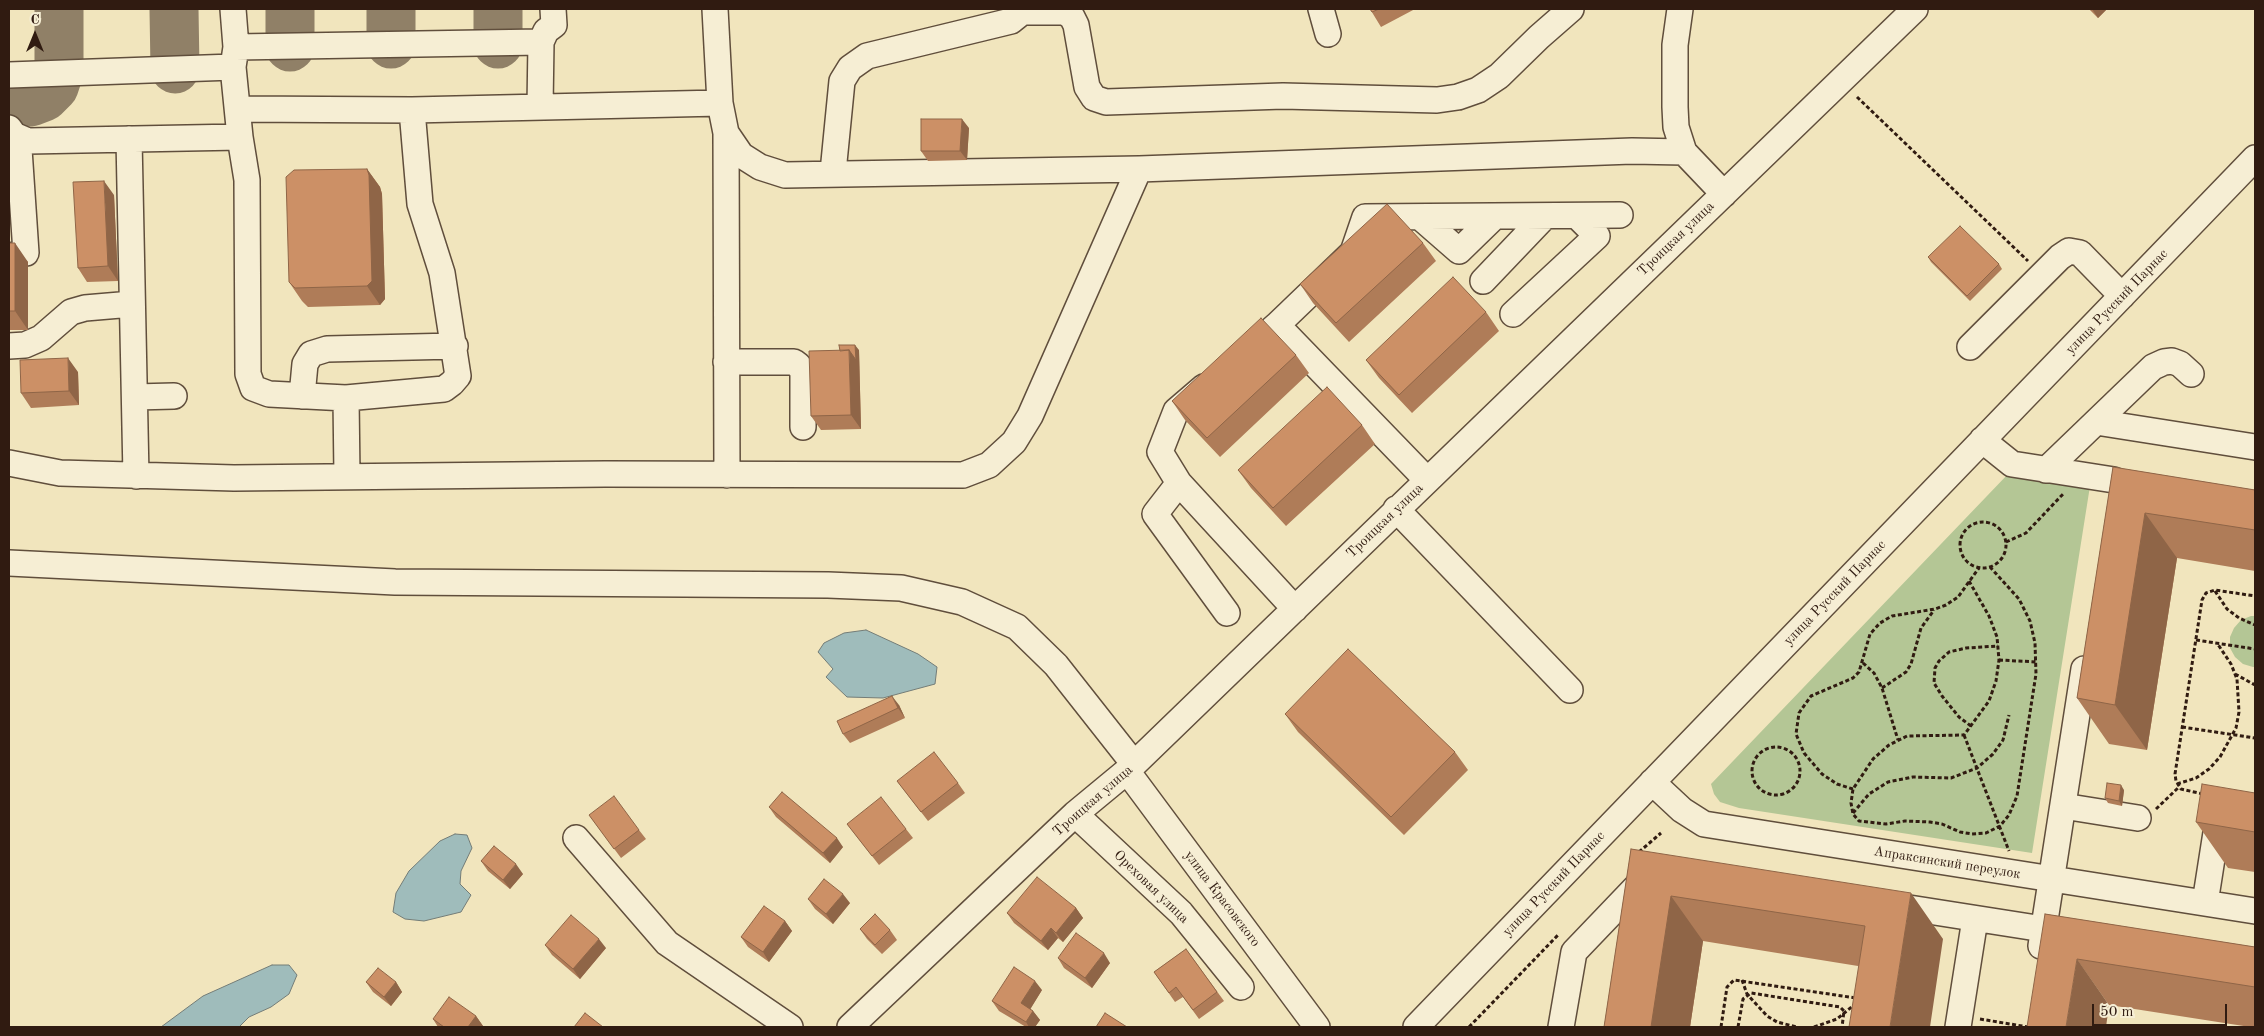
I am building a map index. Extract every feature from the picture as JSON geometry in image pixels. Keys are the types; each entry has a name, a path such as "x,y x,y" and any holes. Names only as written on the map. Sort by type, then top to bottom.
{"street":[{"path":"233,9 234,57 240,137 247,180 248,374 253,388 269,394 346,398 444,388 458,376 455,346 442,273 420,204 412,110"},
{"path":"540,107 541,42 546,32 554,24 553,9"},
{"path":"715,9 720,104 726,133 727,475"},
{"path":"1321,9 1328,34"},
{"path":"833,172 842,81 850,68 867,56 1011,21 1025,10 1065,12 1072,17 1076,25 1088,87 1094,98 1106,102 1283,96 1437,100 1458,97 1478,90 1499,76 1571,9"},
{"path":"1680,9 1675,45 1676,127 1684,152 1724,194"},
{"name":"Троицкая улица","path":"850,1027 1076,814 1130,768 1915,9"},
{"path":"9,75 234,57 541,42"},
{"path":"238,110 412,110 720,104"},
{"path":"726,133 741,155 760,167 785,175 833,172 1139,170 1632,151 1684,152"},
{"path":"9,256 26,253 18,149 22,144 19,134 128,139 240,137"},
{"path":"128,139 136,476"},
{"name":"улица Русский Парнас","path":"1416,1027 2255,158"},
{"path":"9,463 60,474 234,478 347,476 964,475 989,465 1014,442 1030,416 1139,170"},
{"path":"1295,609 1179,483 1160,452 1176,411 1277,325 1353,252 1365,217 1620,215"},
{"path":"1420,217 1460,251 1494,216"},
{"path":"1483,281 1545,216"},
{"path":"1513,314 1597,236 1577,216"},
{"path":"1970,347 2064,253 2075,251 2080,253 2122,296"},
{"path":"9,346 25,344 41,338 71,312 85,308 132,304"},
{"path":"1277,325 1427,480"},
{"path":"302,396 305,364 311,354 327,349 455,346"},
{"path":"2046,470 2158,364 2168,361 2175,362 2191,374"},
{"path":"726,362 794,362 798,365 802,371 803,427"},
{"path":"135,397 174,396"},
{"path":"346,398 347,476"},
{"path":"2096,422 2255,447"},
{"path":"1982,440 2012,464 2082,475 2119,488"},
{"path":"1179,483 1155,514 1227,613"},
{"path":"1396,509 1570,690"},
{"name":"улица Красовского","path":"9,563 395,582 828,585 901,588 962,602 1017,628 1056,665 1317,1027"},
{"path":"2037,968 2088,643"},
{"name":"Апраксинский переулок","path":"1652,782 1682,810 1704,824 2255,911"},
{"path":"2063,806 2138,818"},
{"name":"Ореховая улица","path":"1076,814 1181,913 1241,987"},
{"path":"2205,903 2218,820"},
{"path":"576,838 667,943 790,1027"},
{"path":"1561,1027 1574,952 1650,876 1635,921"},
{"path":"1869,902 2101,938"},
{"path":"1959,1022 1975,919"}],"path":[{"path":"1857,97 2042,275"},
{"path":"2006,542 2030,529 2082,475"},
{"path":"1983,522 1994,525 2003,532 2006,542 2003,558 1990,567 1979,568 1969,563 1962,554 1960,543 1964,532 1972,525 1983,522"},
{"path":"1969,581 1990,616 1998,646 1999,660 1996,681 1989,701 1964,735 1907,736 1898,740 1873,759 1853,789 1851,802 1853,814 1859,821 1868,823 1930,822 1972,834 1986,833 2000,826 2009,815 2017,796 2037,662 2032,628 2023,607 2003,579 1990,567"},
{"path":"1853,789 1837,784 1822,774 1804,752 1796,734 1799,713 1811,696 1853,678 1860,672 1870,634 1880,623 1892,616 1935,609 1958,597 1979,568"},
{"path":"2212,796 2184,791 2178,786 2175,774 2203,596 2215,590 2255,596"},
{"path":"2215,590 2227,609 2239,618 2255,625"},
{"path":"1882,688 1906,672 1911,664 1921,628 1935,609"},
{"path":"2196,640 2255,649"},
{"path":"2138,818 2155,810 2178,786 2196,778 2209,769 2220,757 2233,734 2239,704 2235,674 2231,664 2217,643"},
{"path":"1972,726 1959,717 1934,684 1934,668 1949,652 1966,648 1998,646"},
{"path":"1999,660 2037,662"},
{"path":"1863,663 1874,673 1882,688 1898,740"},
{"path":"2235,674 2255,685"},
{"path":"1853,814 1869,794 1888,782 1913,777 1951,778 1977,768 1993,754 2003,740 2009,715"},
{"path":"2182,727 2255,738"},
{"path":"1964,735 2018,874"},
{"path":"1778,747 1789,751 1797,759 1800,771 1797,782 1790,790 1779,795 1768,794 1758,787 1752,777 1752,766 1758,755 1767,749 1778,747"},
{"path":"1797,759 1804,752"},
{"path":"1742,980 1747,994 1767,1016 1777,1022 1797,1027"},
{"path":"1721,1027 1727,987 1732,981 1742,980 1859,1000 1837,1020 1814,1027"},
{"path":"1747,994 1840,1006 1844,1014 1842,1027"},
{"path":"1738,1027 1743,999 1747,994"},
{"path":"1959,1022 2028,1027"}],"green space":[{"path":"2009,473 2090,486 2032,853 1739,808 1720,802 1714,794 1711,784"},
{"path":"2255,616 2255,667 2243,664 2235,657 2230,648 2230,637 2234,628 2241,620"}],"water":[{"path":"866,630 918,654 937,667 935,684 883,698 847,697 826,677 833,669 818,652 824,643 844,633"},
{"path":"455,834 467,835 472,848 461,871 460,884 471,895 461,912 424,921 405,919 393,912 396,893 409,871 440,841"},
{"path":"272,965 289,965 297,975 289,994 271,1007 249,1017 239,1027 161,1027 203,996"}],"building":[{"path":"921,119 962,119 960,151 921,151"},
{"path":"367,169 369,175 372,281 367,286 295,288 289,282 286,177 294,170"},
{"path":"104,181 108,266 78,268 73,182"},
{"path":"1387,204 1423,243 1336,323 1300,284"},
{"path":"1960,226 1999,264 1967,296 1928,257"},
{"path":"9,243 15,243 15,311 9,311"},
{"path":"1453,277 1486,312 1399,395 1366,360"},
{"path":"1261,318 1296,355 1207,438 1172,401"},
{"path":"839,345 855,345 856,360 849,350 840,351"},
{"path":"849,350 851,415 811,416 809,351"},
{"path":"68,358 69,391 21,393 20,360"},
{"path":"1327,387 1362,425 1273,508 1238,470"},
{"path":"2113,467 2255,490 2255,530 2145,513 2115,705 2077,698"},
{"path":"1348,649 1455,752 1391,817 1285,714"},
{"path":"892,696 898,708 843,734 837,721"},
{"path":"934,752 958,783 921,812 897,781"},
{"path":"2107,783 2121,785 2119,801 2105,798"},
{"path":"2202,784 2255,793 2255,832 2196,822"},
{"path":"782,792 837,838 823,853 769,807"},
{"path":"614,796 639,830 614,849 589,815"},
{"path":"881,797 906,829 872,856 847,824"},
{"path":"494,846 516,864 503,880 481,861"},
{"path":"1631,849 1911,893 1890,1027 1849,1027 1865,926 1671,896 1651,1027 1604,1027"},
{"path":"1037,877 1076,908 1056,933 1051,928 1041,941 1007,913"},
{"path":"824,879 843,894 826,914 808,899"},
{"path":"764,906 785,921 763,952 741,937"},
{"path":"875,914 890,930 875,945 860,929"},
{"path":"2045,914 2255,947 2255,987 2077,959 2066,1027 2027,1027"},
{"path":"571,915 599,939 573,969 545,945"},
{"path":"1076,933 1104,953 1085,978 1058,958"},
{"path":"1186,949 1217,992 1193,1010 1176,987 1169,993 1154,972"},
{"path":"1014,967 1035,981 1021,1003 1033,1011 1026,1022 992,1001"},
{"path":"378,968 396,982 384,997 366,982"},
{"path":"449,997 476,1016 468,1027 444,1027 433,1019"},
{"path":"585,1013 603,1027 574,1027"},
{"path":"1105,1013 1127,1027 1096,1027"}],"taxiway":[{"path":"9,103 31,102 44,97 54,87 59,72 59,9"},
{"path":"174,9 175,69"},
{"path":"290,9 290,47"},
{"path":"391,9 391,44"},
{"path":"498,9 498,44"}]}
